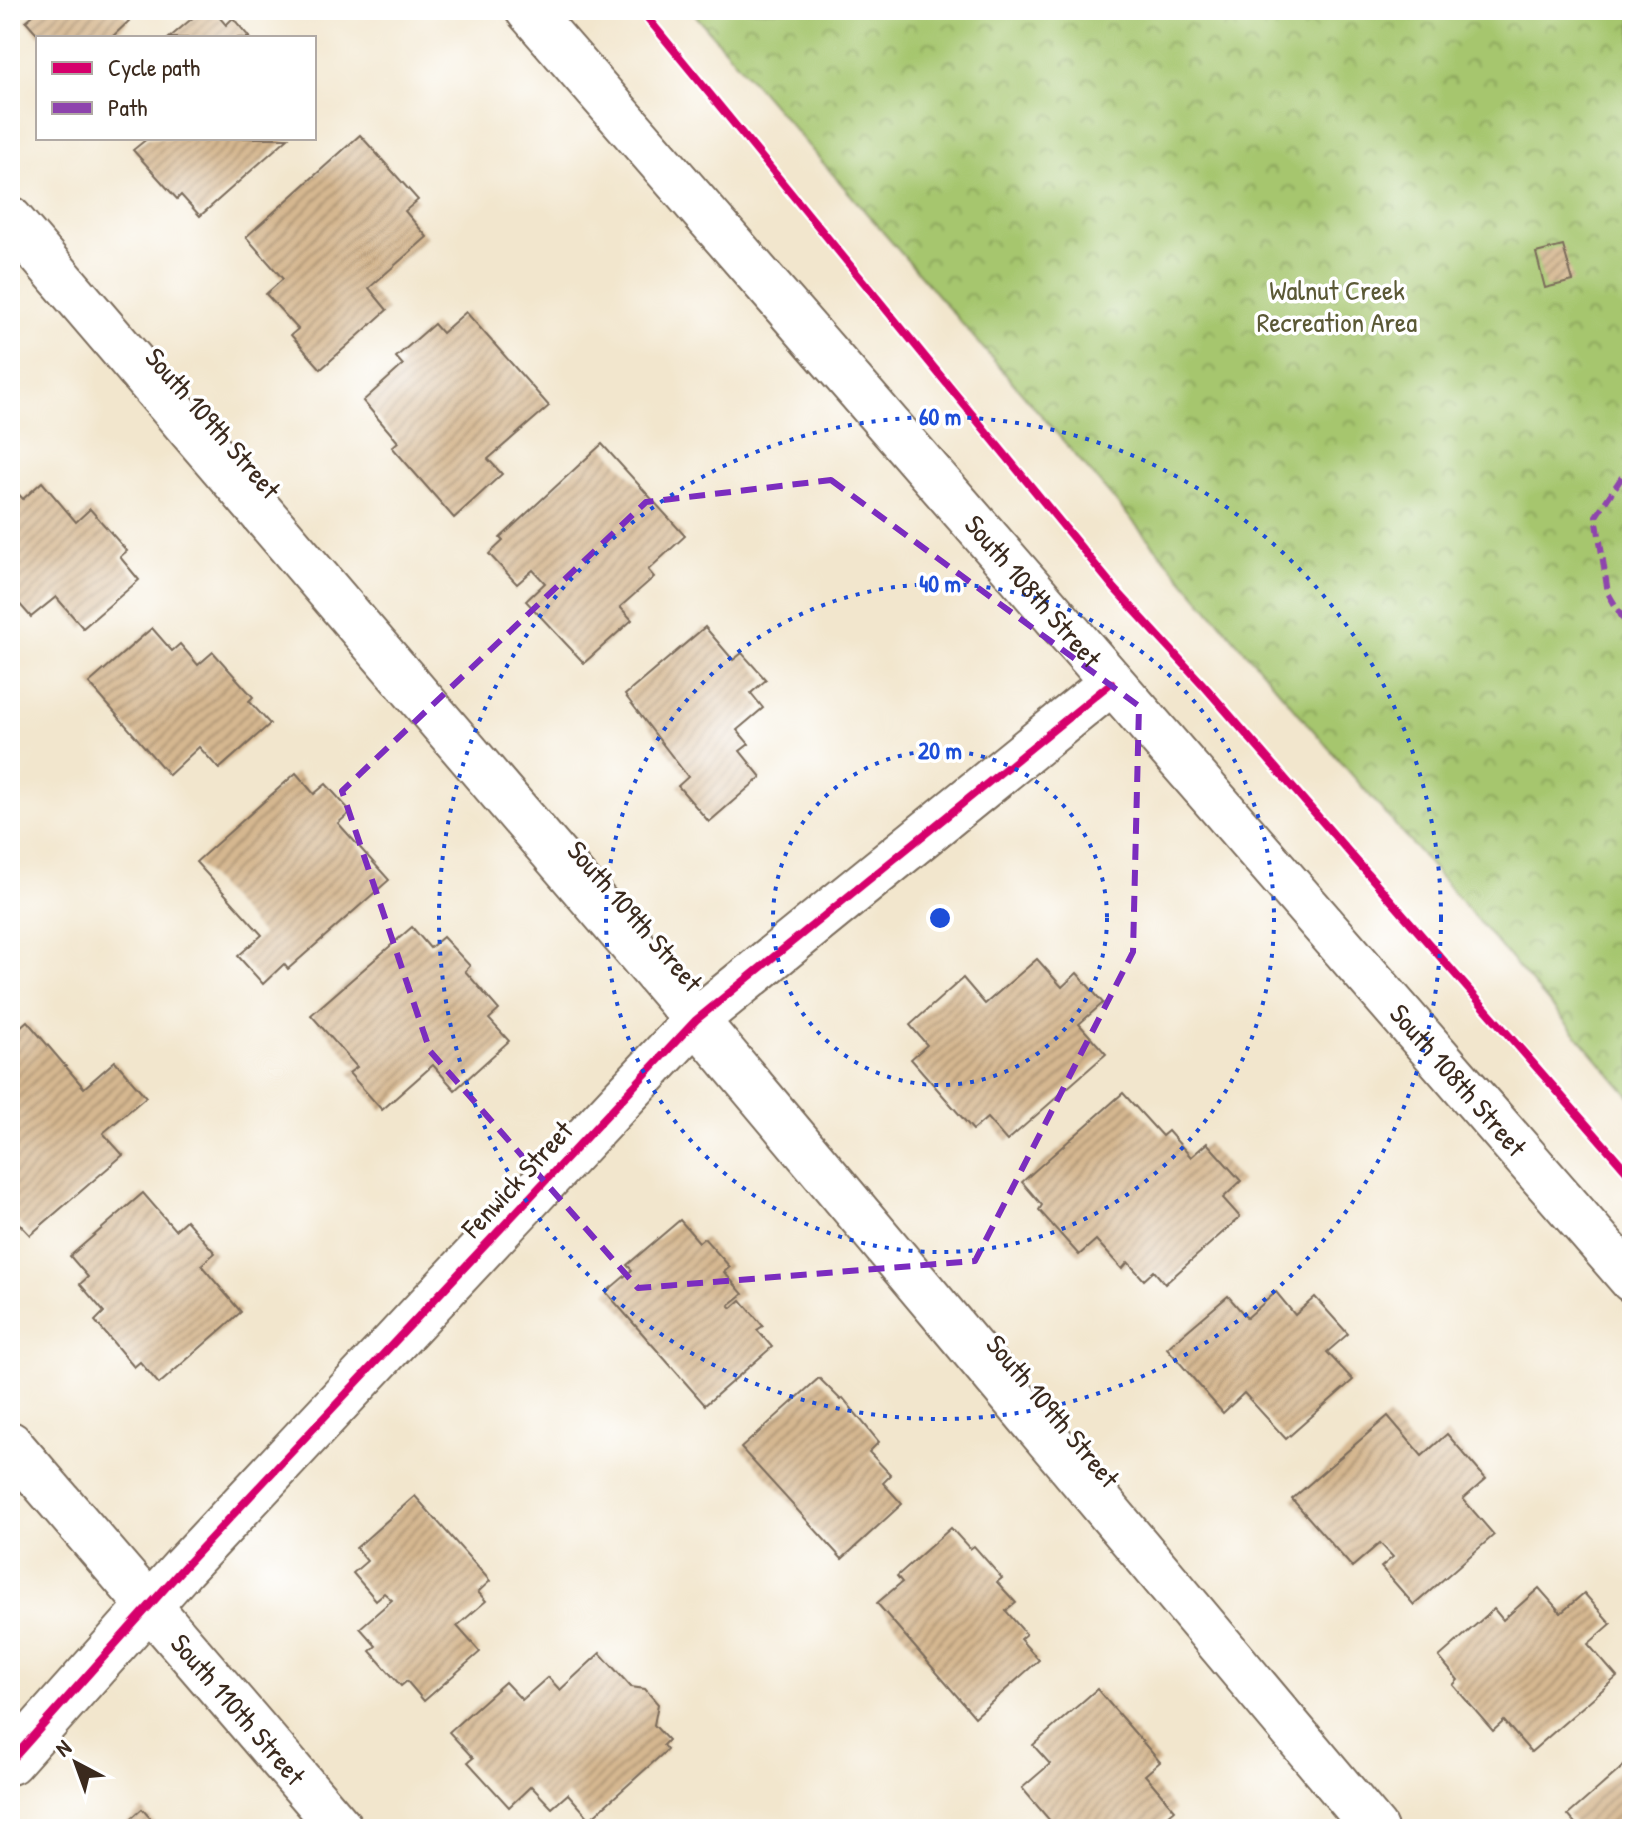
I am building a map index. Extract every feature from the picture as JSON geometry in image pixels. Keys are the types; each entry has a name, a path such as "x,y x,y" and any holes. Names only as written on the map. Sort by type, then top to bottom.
{"street":[{"name":"South 108th Street","path":"528,10 1632,1280"},
{"name":"South 109th Street","path":"10,219 696,1020 1375,1829"},
{"name":"Fenwick Street","path":"10,1762 149,1605 696,1020 1111,683"},
{"name":"South 110th Street","path":"10,1444 341,1829"}],"highlighted area":[{"path":"831,480 1139,706 1133,952 975,1261 638,1288 430,1051 342,791 646,502"}],"green space":[{"name":"Walnut Creek Recreation Area","path":"691,10 1632,10 1632,1099"}],"building":[{"path":"39,10 119,10 129,21 113,36 39,36 26,21"},
{"path":"202,10 213,10 226,25 233,18 248,36 171,36"},
{"path":"360,135 418,200 405,211 427,237 369,288 387,310 321,369 291,335 298,329 266,294 283,279 246,237"},
{"path":"146,140 286,140 200,216 181,195 177,199 133,150"},
{"path":"1563,246 1573,281 1545,288 1536,253"},
{"path":"466,312 549,406 488,459 502,474 454,518 392,447 398,442 363,401 403,365 396,357 434,324 442,333"},
{"path":"602,444 685,536 648,570 654,577 620,607 632,620 584,663 526,601 545,583 533,570 517,584 489,554 503,541 500,538"},
{"path":"42,482 76,522 90,509 127,551 120,557 139,580 83,628 56,597 31,617 10,593 10,491 13,488 23,499"},
{"path":"705,627 733,660 742,653 766,680 751,693 763,708 737,730 749,744 740,751 761,777 709,822 678,786 688,777 625,695"},
{"path":"152,628 172,651 180,644 198,665 213,652 253,697 249,701 270,724 219,769 199,747 169,775 89,683"},
{"path":"296,773 314,794 326,784 351,812 338,823 389,880 288,969 284,964 263,984 238,956 262,935 196,862"},
{"path":"412,927 430,948 443,937 470,966 465,971 499,1010 489,1019 509,1041 455,1090 433,1065 382,1110 349,1073 357,1067 311,1015"},
{"path":"1037,959 1062,987 1077,973 1103,1003 1079,1024 1106,1054 1007,1141 987,1118 973,1130 911,1059 927,1045 910,1025 963,978 985,1004"},
{"path":"27,1021 84,1088 115,1061 146,1097 103,1133 123,1155 30,1235 10,1214 10,1036"},
{"path":"1123,1093 1162,1136 1168,1131 1191,1157 1207,1143 1241,1181 1223,1198 1240,1217 1165,1284 1154,1271 1144,1280 1128,1262 1122,1269 1096,1240 1079,1255 1039,1210 1042,1205 1022,1182"},
{"path":"143,1193 175,1230 186,1220 215,1253 201,1265 241,1312 159,1384 140,1362 134,1367 95,1321 104,1312 80,1284 88,1277 70,1256"},
{"path":"680,1220 699,1242 704,1238 730,1267 724,1272 743,1294 729,1305 732,1308 741,1300 763,1326 757,1330 772,1347 705,1405 606,1292 632,1270 627,1265"},
{"path":"1276,1292 1295,1315 1315,1297 1348,1334 1327,1352 1353,1380 1286,1439 1244,1393 1223,1413 1167,1348 1228,1296 1247,1318"},
{"path":"819,1378 841,1400 843,1398 879,1442 869,1452 891,1475 883,1483 902,1504 842,1559 741,1448"},
{"path":"1388,1416 1422,1456 1447,1434 1486,1479 1463,1499 1494,1535 1414,1605 1381,1567 1393,1557 1380,1543 1352,1567 1292,1499"},
{"path":"415,1496 490,1581 478,1592 486,1601 457,1626 480,1652 424,1701 407,1681 401,1686 370,1651 376,1646 360,1628 392,1600 384,1593 376,1600 353,1573 367,1561 356,1548"},
{"path":"951,1528 970,1549 974,1546 1002,1578 997,1582 1016,1603 1006,1611 1026,1634 1020,1639 1039,1660 975,1717 877,1603 902,1582 897,1576"},
{"path":"1539,1588 1561,1613 1584,1593 1611,1624 1588,1644 1617,1677 1531,1752 1504,1721 1493,1731 1453,1685 1458,1680 1439,1657 1494,1609 1503,1620"},
{"path":"600,1653 631,1687 645,1689 658,1704 654,1725 668,1740 663,1745 667,1750 590,1819 568,1794 552,1808 531,1786 509,1807 468,1762 473,1758 449,1732 505,1682 522,1700 548,1677 560,1690"},
{"path":"1097,1689 1160,1762 1145,1775 1175,1810 1153,1829 1057,1829 1022,1788 1050,1764 1033,1745"},
{"path":"1626,1764 1632,1771 1632,1829 1580,1829 1568,1815"},
{"path":"142,1809 160,1829 119,1829"}],"marked path":[{"path":"1632,462 1596,516 1608,593 1632,634"}],"cycle path":[{"path":"641,10 1115,589 1206,688 1632,1177"},
{"path":"10,1762 183,1568 696,1020 1111,683"}]}
